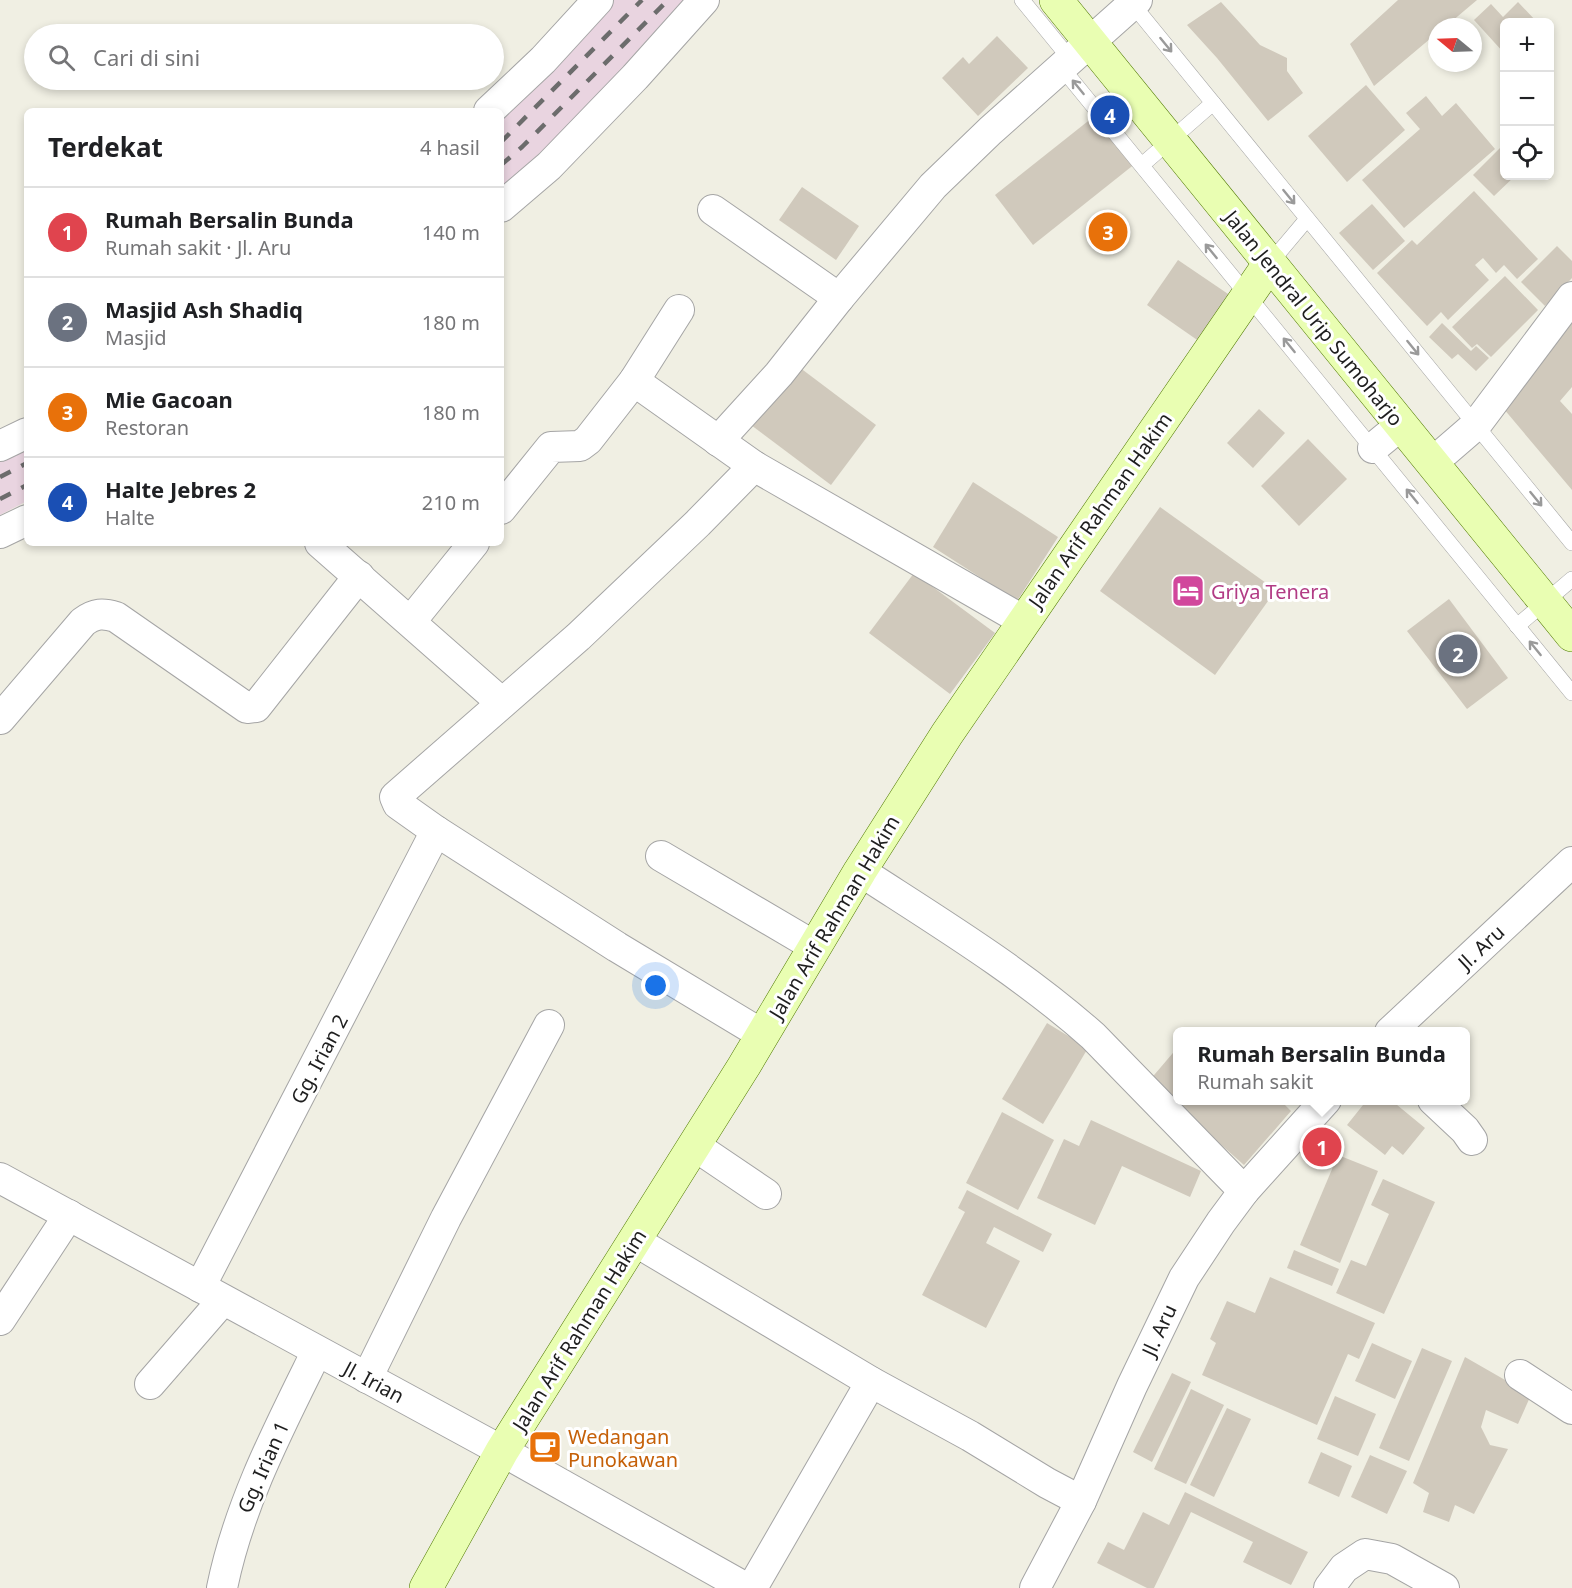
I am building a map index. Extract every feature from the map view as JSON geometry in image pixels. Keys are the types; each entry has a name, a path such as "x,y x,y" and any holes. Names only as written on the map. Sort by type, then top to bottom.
{"main road":[{"name":"Jalan Jendral Urip Sumoharjo","path":"1056,0 1074,57 1170,141 1572,635"},
{"name":"Jalan Arif Rahman Hakim","path":"426,1588 502,1451 695,1146 814,946 947,734 1270,263"}],"street":[{"path":"492,108 543,60 598,0"},
{"path":"504,204 549,166 635,77 704,0"},
{"path":"718,441 779,374 933,186 1133,1"},
{"path":"713,210 840,298"},
{"path":"1432,463 1476,425 1572,297"},
{"path":"504,505 551,447 583,445 634,381 679,310"},
{"path":"634,381 754,466 1024,621"},
{"path":"1372,448 1401,425"},
{"path":"0,446 24,434"},
{"path":"754,466 579,637 395,797 401,807 436,831 763,1035"},
{"path":"0,533 24,521"},
{"path":"324,546 411,621 502,704"},
{"path":"411,621 472,546"},
{"path":"0,719 83,622 91,616 104,613 116,617 251,709 256,707 267,694 359,576"},
{"name":"Gg. Irian 2","path":"150,1384 211,1293 436,831"},
{"path":"661,856 814,946"},
{"name":"Jl. Aru","path":"1395,1027 1572,862"},
{"path":"860,871 1008,968 1070,1015 1244,1191"},
{"path":"367,1378 446,1218 549,1025"},
{"name":"Jl. Aru","path":"1035,1588 1081,1501 1132,1386 1184,1278 1221,1221 1244,1191 1322,1105"},
{"path":"1437,1105 1472,1140"},
{"path":"695,1146 766,1194"},
{"name":"Jl. Irian","path":"0,1178 502,1451 746,1588"},
{"path":"0,1320 69,1215"},
{"path":"635,1241 871,1382 970,1436 1047,1484 1081,1501"},
{"name":"Gg. Irian 1","path":"222,1588 228,1557 239,1521 316,1351"},
{"path":"1520,1375 1572,1409"},
{"path":"752,1588 871,1382"},
{"path":"1329,1588 1344,1568 1365,1554 1392,1559 1444,1588"}],"lane":[{"path":"1022,0 1074,57 1142,165 1572,693"},
{"path":"1133,1 1307,219 1572,543"},
{"path":"1142,165 1214,103"},
{"path":"1270,263 1307,219"},
{"path":"1517,626 1572,579"}],"shaded area":[{"path":"613,0 687,0 598,100 504,185 504,108 565,51"},
{"path":"24,443 24,503 0,515 0,455"}],"building":[{"path":"1398,0 1477,0 1456,18 1428,18 1428,41 1374,86 1350,44"},
{"path":"1221,2 1260,45 1287,58 1287,71 1303,93 1268,121 1187,25"},
{"path":"1518,2 1533,18 1500,18 1500,49 1482,29 1482,18 1476,18 1491,4 1503,17"},
{"path":"997,36 1028,68 978,116 942,78 963,57 969,64"},
{"path":"1366,85 1405,130 1347,182 1308,136"},
{"path":"1426,96 1442,116 1456,103 1495,149 1404,228 1362,180 1420,129 1406,113"},
{"path":"1097,114 1136,163 1033,245 995,195"},
{"path":"1500,148 1500,180 1511,180 1494,196 1473,175"},
{"path":"802,187 859,226 836,260 779,220"},
{"path":"1474,191 1538,259 1517,279 1504,265 1496,273 1483,258 1475,265 1489,280 1448,320 1441,312 1427,326 1377,273 1412,240 1417,245"},
{"path":"1372,204 1405,241 1373,270 1339,233"},
{"path":"1557,246 1572,261 1572,278 1545,306 1521,282"},
{"path":"1178,260 1234,298 1203,344 1147,305"},
{"path":"1505,276 1538,310 1491,357 1477,344 1472,348 1452,327"},
{"path":"1572,312 1572,387 1560,401 1572,414 1572,490 1498,402"},
{"path":"1442,323 1471,351 1476,346 1489,358 1476,371 1458,354 1452,359 1429,337"},
{"path":"795,364 876,425 831,485 751,425"},
{"path":"1259,409 1285,433 1253,468 1227,443"},
{"path":"1308,439 1347,479 1299,526 1261,486"},
{"path":"973,482 1058,537 1017,601 933,547"},
{"name":"Griya Tenera","path":"1160,507 1276,590 1215,675 1100,591"},
{"path":"914,573 995,633 950,694 869,633"},
{"path":"1449,599 1508,678 1467,709 1407,631"},
{"path":"1047,1023 1088,1048 1043,1124 1002,1099"},
{"path":"1173,1053 1173,1102 1149,1081"},
{"path":"1176,1105 1285,1105 1291,1111 1244,1165"},
{"path":"1363,1105 1397,1105 1425,1128 1403,1155 1392,1146 1385,1155 1347,1125"},
{"path":"1002,1112 1054,1140 1018,1210 966,1183"},
{"path":"1091,1120 1201,1171 1190,1197 1122,1166 1095,1225 1037,1198 1064,1139 1079,1146"},
{"path":"1338,1155 1378,1171 1340,1263 1300,1245"},
{"path":"1383,1179 1435,1202 1384,1314 1336,1293 1351,1260 1366,1266 1389,1214 1371,1205"},
{"path":"967,1190 1052,1234 1043,1252 994,1227 986,1243 1020,1261 986,1328 922,1295 965,1212 958,1208"},
{"path":"1294,1250 1339,1269 1332,1286 1287,1268"},
{"path":"1270,1277 1375,1323 1359,1359 1348,1354 1317,1425 1202,1375 1216,1343 1210,1339 1227,1301 1255,1313"},
{"path":"1372,1343 1412,1361 1395,1399 1355,1381"},
{"path":"1422,1348 1452,1361 1409,1461 1379,1448"},
{"path":"1465,1357 1531,1395 1518,1424 1486,1410 1481,1427 1490,1445 1508,1449 1474,1514 1455,1505 1449,1522 1423,1512 1429,1493 1413,1483"},
{"path":"1172,1373 1191,1382 1152,1462 1133,1452"},
{"path":"1191,1389 1224,1405 1186,1484 1154,1469"},
{"path":"1335,1396 1376,1414 1358,1456 1317,1439"},
{"path":"1227,1408 1251,1419 1214,1497 1190,1485"},
{"path":"1321,1452 1352,1466 1339,1497 1308,1483"},
{"path":"1370,1455 1407,1471 1387,1514 1351,1497"},
{"path":"1185,1492 1308,1552 1291,1585 1243,1562 1253,1542 1191,1512 1154,1588 1147,1588 1097,1563 1108,1542 1124,1550 1143,1512 1169,1525"}],"railway":[{"path":"504,139 642,0"},
{"path":"504,162 668,0"},
{"path":"0,477 24,465"},
{"path":"0,499 24,487"}],"place":[{"name":"Halte Jebres 2","path":"1110,115"},
{"name":"Mie Gacoan","path":"1108,232"},
{"name":"Griya Tenera","path":"1188,591"},
{"name":"Masjid Ash Shadiq","path":"1458,654"},
{"name":"Rumah Bersalin Bunda","path":"1322,1147"},
{"name":"Wedangan Punokawan","path":"545,1447"}]}
